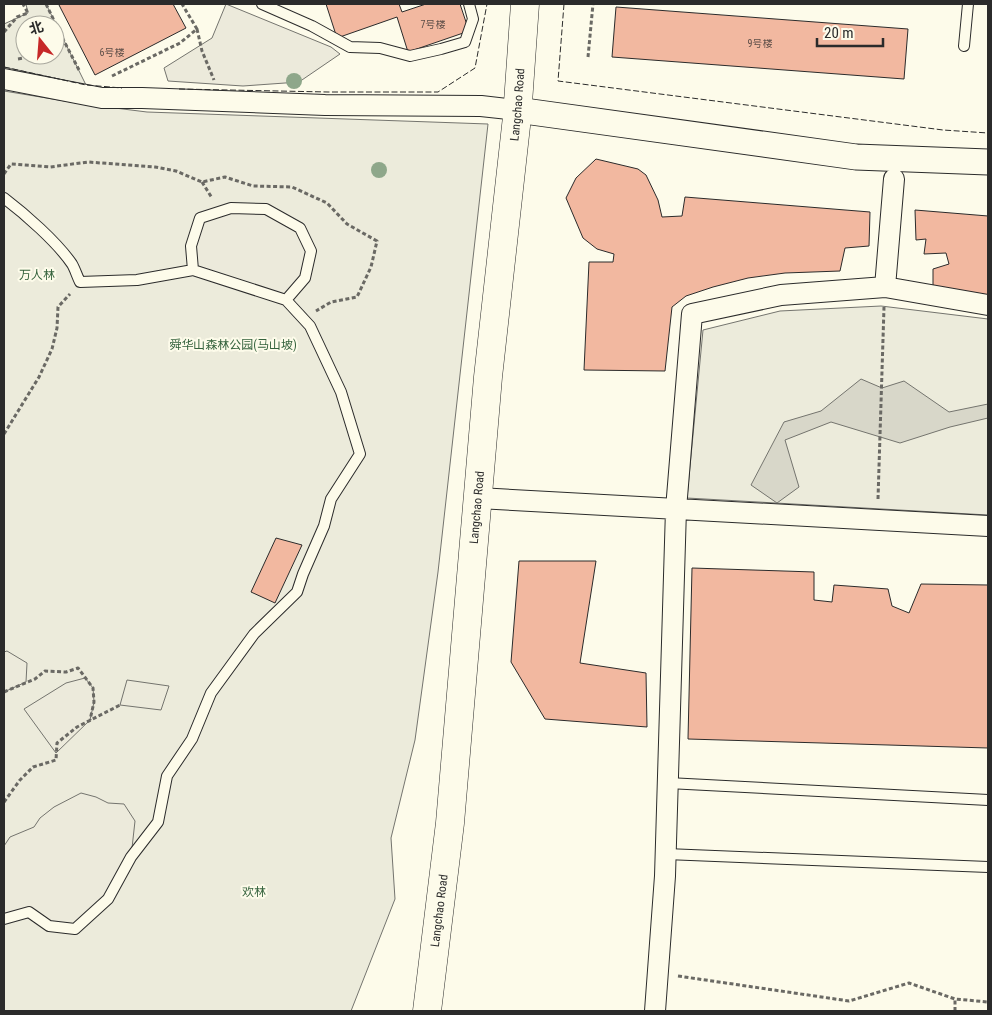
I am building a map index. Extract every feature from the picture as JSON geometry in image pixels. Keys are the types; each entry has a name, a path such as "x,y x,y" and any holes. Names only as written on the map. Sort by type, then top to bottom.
{"main road":[{"name":"Langchao Road","path":"427,1011 450,823 488,377 517,110 525,4"}],"street":[{"path":"4,79 102,98 325,105 482,106 856,157 988,162"},
{"path":"885,287 894,179"},
{"path":"655,1011 666,854 676,509 692,314 781,296 885,287 988,305"},
{"path":"478,498 988,526"}],"lane":[{"path":"262,4 312,26 350,47 380,48 410,56 465,42 473,19 469,4"},
{"path":"964,46 968,4"},
{"path":"4,198 16,206 55,244 72,265 80,282 138,280 193,270 286,300 310,326 341,392 360,454 331,499 324,526 302,574 296,592 254,634 211,693 192,739 167,776 158,822 131,857 108,899 75,929 49,926 29,912 4,919"},
{"path":"193,270 191,246 200,218 231,208 266,209 300,228 312,251 305,278 286,300"},
{"path":"668,783 988,800"},
{"path":"666,854 988,867"}],"path":[{"path":"4,32 17,17 28,13 23,4"},
{"path":"182,4 197,29 202,50 216,84"},
{"path":"588,57 593,4"},
{"path":"109,78 180,43 197,29"},
{"path":"65,43 82,77"},
{"path":"4,434 39,377 52,349 57,328 58,308 80,282"},
{"path":"877,520 885,287"},
{"path":"4,692 35,679 44,671 66,672 78,668 93,688 94,702 90,720"},
{"path":"4,802 20,780 33,767 56,760 57,742 77,727 120,705"},
{"path":"658,973 849,1001 909,983 955,999 988,1002"},
{"path":"955,999 955,1011"}],"green space":[{"path":"26,4 46,4 51,15 24,15 28,13"},
{"path":"15,19 15,65 65,65 65,42 86,85 4,67 4,24"},
{"name":"舜华山森林公园(马山坡)","path":"4,91 147,112 488,124 438,572 415,740 391,838 395,899 351,1011 4,1011"},
{"path":"881,306 988,319 988,515 687,498 703,330 780,311"}],"shaded area":[{"path":"226,4 331,47 340,54 299,82 243,86 168,81 164,68 212,38"},
{"path":"231,208 266,209 300,228 311,251 305,278 286,300 193,270 191,246 200,218"},
{"path":"861,379 882,388 904,381 949,412 988,404 988,418 950,427 900,443 831,422 785,440 799,487 777,503 751,485 784,422 821,411"},
{"path":"7,651 27,663 26,682 4,692 4,652"},
{"path":"85,678 93,688 94,702 90,720 56,753 24,709 66,683"},
{"path":"127,680 169,686 161,710 120,705"},
{"path":"81,793 108,803 124,804 135,821 131,857 108,899 75,929 49,926 29,912 4,919 4,846 10,837 34,827 40,818 54,807"}],"building":[{"path":"173,4 186,28 95,75 59,5"},
{"path":"326,4 399,4 402,12 426,4 460,4 469,31 408,52 397,17 337,38"},
{"path":"616,7 908,29 904,79 612,57"},
{"path":"596,159 638,169 646,175 658,200 662,217 682,216 685,197 870,212 869,246 845,248 840,271 785,273 748,278 686,296 672,307 665,371 584,370 589,262 613,262 614,254 597,249 583,238 566,198 576,178"},
{"path":"915,210 988,216 988,295 933,286 933,269 949,264 946,253 924,254 926,239 916,240"},
{"path":"276,538 302,545 275,603 251,592"},
{"path":"519,561 596,561 580,663 646,673 647,727 545,719 511,662"},
{"path":"692,568 814,572 814,600 832,602 834,585 888,589 892,606 909,613 921,584 988,585 988,748 688,739"}],"fence":[{"path":"179,89 438,92 475,68 487,4"},
{"path":"564,4 558,81 943,130 988,133"},
{"path":"4,67 86,85 122,88"}],"park label":[{"name":"万人林","path":"37,275"},
{"name":"欢林","path":"254,892"}]}
